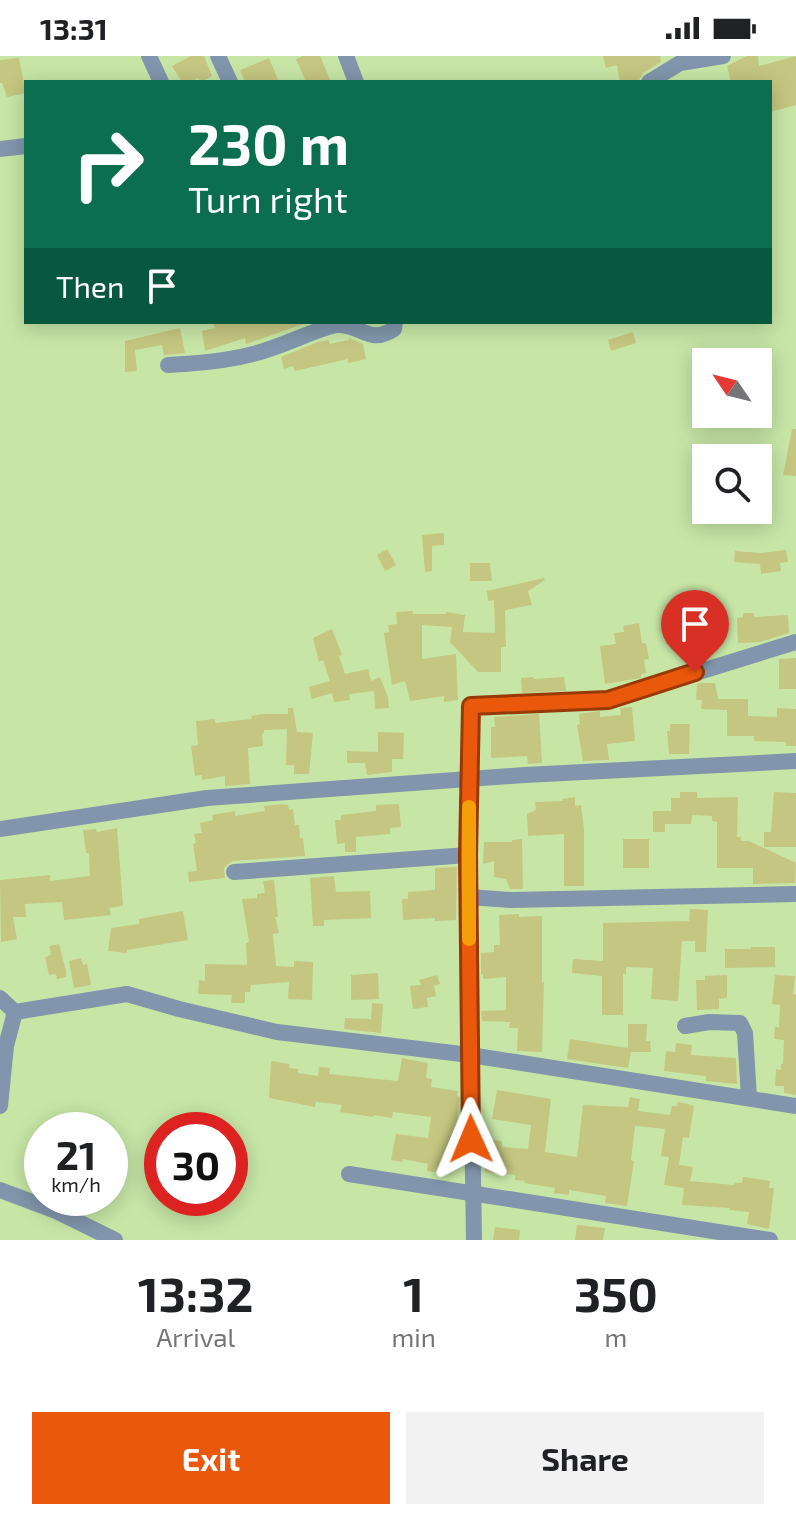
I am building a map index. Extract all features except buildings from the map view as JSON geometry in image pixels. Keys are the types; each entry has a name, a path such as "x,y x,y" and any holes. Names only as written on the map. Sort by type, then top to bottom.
{"street":[{"path":"149,56 160,80"},
{"path":"218,56 229,80"},
{"path":"346,56 355,80"},
{"path":"652,80 680,63 723,56"},
{"path":"0,149 24,146"},
{"path":"168,365 205,363 242,356 336,325 345,324 370,336 384,335 394,329 395,324"},
{"path":"474,1240 468,855 471,706 608,700 796,642"},
{"path":"0,829 207,798 525,775 796,761"},
{"path":"234,872 468,855"},
{"path":"469,897 511,900 796,894"},
{"path":"15,1012 127,994 277,1032 470,1055 796,1106"},
{"path":"0,998 15,1012"},
{"path":"0,1106 6,1046 15,1012"},
{"path":"685,1026 709,1022 740,1023 745,1033 749,1098"},
{"path":"349,1174 770,1240"},
{"path":"0,1190 56,1211 115,1240"}],"slow traffic":[{"path":"469,807 469,939"}],"route":[{"path":"471,1139 468,855 471,706 608,700 695,672"}]}
